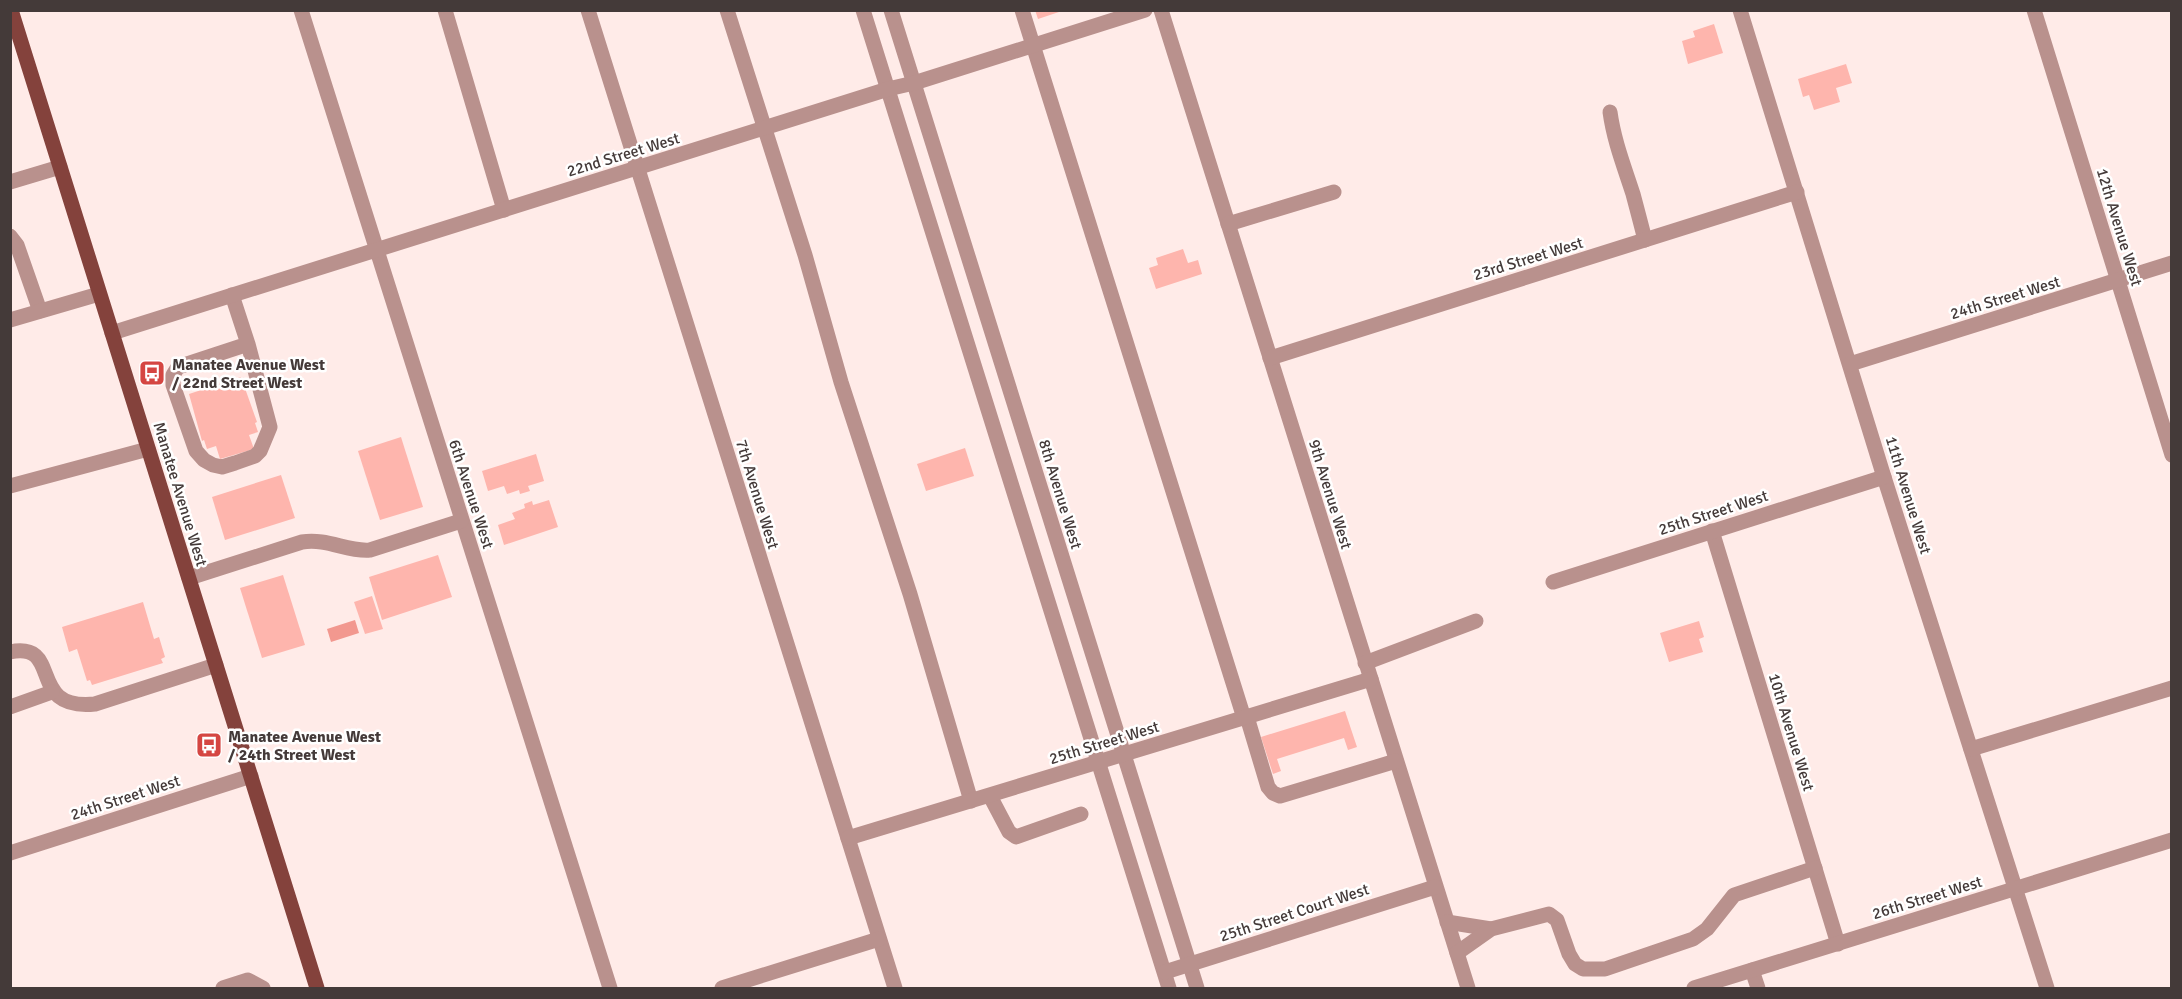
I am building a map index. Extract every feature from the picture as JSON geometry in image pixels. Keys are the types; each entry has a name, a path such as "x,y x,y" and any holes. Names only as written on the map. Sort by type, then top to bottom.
{"main road":[{"name":"Manatee Avenue West","path":"11,10 317,988"}],"street":[{"name":"6th Avenue West","path":"301,10 609,988"},
{"path":"445,10 504,210"},
{"name":"7th Avenue West","path":"588,10 895,988"},
{"path":"727,10 805,255 841,382 910,594 971,801"},
{"path":"863,10 1169,988"},
{"name":"8th Avenue West","path":"891,10 1197,988"},
{"path":"1022,10 1268,787 1280,796 1396,761"},
{"name":"22nd Street West","path":"112,333 1145,10"},
{"name":"9th Avenue West","path":"1161,10 1468,988"},
{"name":"11th Avenue West","path":"1740,10 1884,477 2047,988"},
{"name":"12th Avenue West","path":"2034,10 2172,455"},
{"path":"1610,112 1619,157 1633,194 1645,240"},
{"path":"10,182 60,167"},
{"path":"1228,224 1334,192"},
{"name":"23rd Street West","path":"1270,358 1797,192"},
{"path":"10,236 17,245 40,311"},
{"name":"24th Street West","path":"1850,364 2172,263"},
{"path":"10,320 99,294"},
{"path":"232,295 248,344 270,427 260,451 255,456 222,467 213,465 204,460 196,451 174,385 173,375 178,367 248,344"},
{"path":"10,486 148,448"},
{"name":"25th Street West","path":"1553,582 1884,477"},
{"path":"189,578 302,542 315,540 361,551 370,550 461,521"},
{"name":"10th Avenue West","path":"1712,531 1838,944"},
{"path":"1365,663 1476,621"},
{"path":"10,652 27,650 38,656 52,692 66,702 79,706 95,704 216,665"},
{"name":"25th Street West","path":"848,838 1124,756 1371,679"},
{"path":"1971,749 2172,688"},
{"path":"10,706 52,692"},
{"name":"24th Street West","path":"10,853 251,776"},
{"path":"990,796 1009,832 1016,837 1081,814"},
{"name":"26th Street West","path":"1694,988 2172,840"},
{"path":"1457,953 1491,929 1550,914 1557,920 1575,964 1583,969 1605,969 1693,939 1707,929 1734,895 1815,868"},
{"name":"25th Street Court West","path":"1165,972 1435,887"},
{"path":"1447,922 1491,929"},
{"path":"722,988 879,939"},
{"path":"1752,970 1758,988"},
{"path":"223,988 248,980 263,988"}],"shaded area":[{"path":"355,620 359,633 331,642 327,629"}],"building":[{"path":"1035,10 1062,10 1062,11 1038,19"},
{"path":"1714,24 1723,53 1688,64 1682,41 1695,37 1693,31"},
{"path":"1846,64 1852,83 1836,88 1840,102 1814,110 1809,95 1803,97 1798,79"},
{"path":"1183,249 1188,263 1198,260 1202,274 1156,289 1149,268 1158,265 1156,258"},
{"path":"241,377 257,422 255,423 258,432 249,435 254,449 220,459 216,446 207,449 204,440 202,441 189,394"},
{"path":"401,437 423,507 380,520 358,451"},
{"path":"965,448 974,476 926,491 917,464"},
{"path":"536,454 544,481 528,486 530,491 520,494 519,490 507,494 504,486 488,491 482,471"},
{"path":"281,475 295,518 225,540 212,497"},
{"path":"549,500 558,527 504,545 498,525 515,519 512,513 525,508 524,504 532,501 533,505"},
{"path":"438,555 452,597 382,620 369,577"},
{"path":"283,575 305,645 262,658 240,588"},
{"path":"372,596 383,629 365,634 354,602"},
{"path":"143,602 154,639 159,637 165,657 161,659 163,663 92,685 90,680 87,681 77,649 69,652 62,627"},
{"path":"1699,621 1704,637 1699,639 1703,652 1669,662 1660,633"},
{"path":"1345,711 1357,747 1348,750 1344,738 1277,759 1281,771 1273,774 1261,737"}],"place":[{"name":"Manatee Avenue West / 22nd Street West","path":"152,373"},
{"name":"Manatee Avenue West / 24th Street West","path":"209,745"}]}
